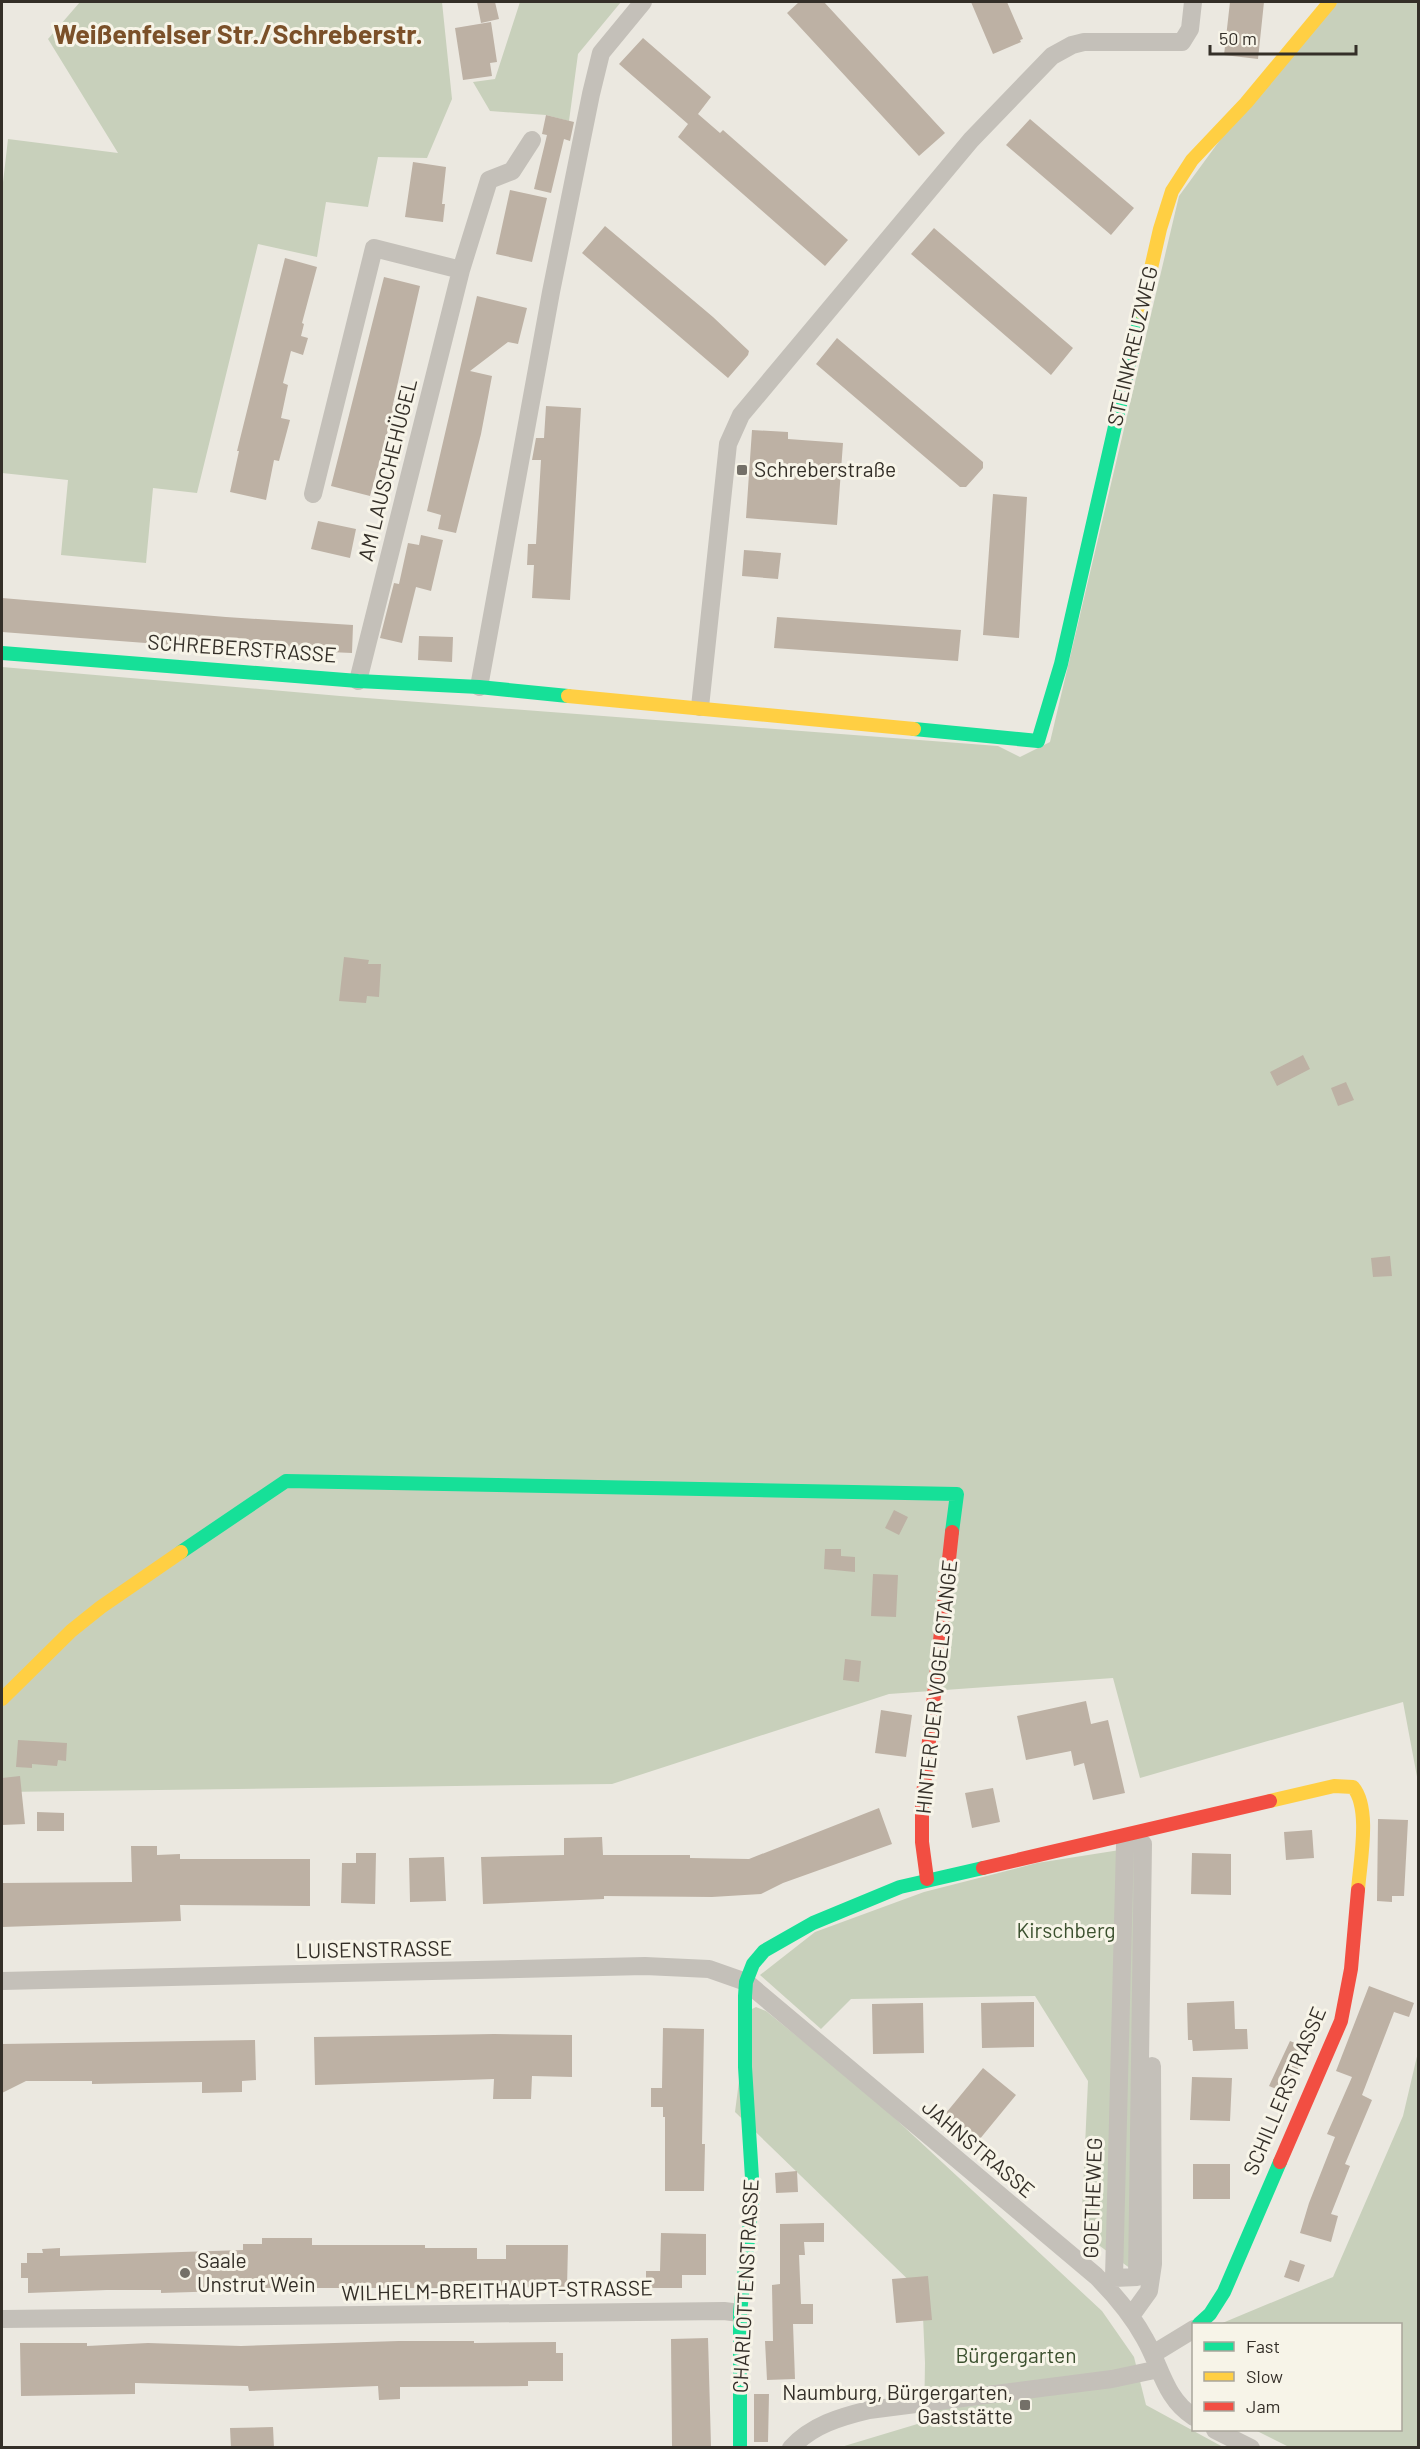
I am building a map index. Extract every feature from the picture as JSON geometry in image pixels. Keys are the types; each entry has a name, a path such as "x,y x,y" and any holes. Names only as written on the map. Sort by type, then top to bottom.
{"street":[{"path":"479,687 551,292 601,53 643,2"},
{"path":"700,707 728,444 741,415 971,140 1043,64 1064,49 1084,42 1182,42 1190,29 1193,2"},
{"name":"STEINKREUZWEG","path":"1038,741 1061,664 1160,229 1172,191 1192,160 1246,103 1330,2"},
{"name":"AM LAUSCHEHÜGEL","path":"358,681 461,270 489,180 512,171 532,140"},
{"path":"313,494 374,248 461,270"},
{"name":"SCHREBERSTRASSE","path":"2,653 358,681 479,687 1038,741"},
{"name":"HINTER DER VOGELSTANGE","path":"2,1699 71,1632 101,1607 286,1481 957,1494 938,1646 924,1786 922,1857 927,1880"},
{"name":"SCHILLERSTRASSE","path":"1149,1829 1334,1786 1353,1787 1358,1793 1363,1811 1348,1993 1341,2021 1224,2292 1210,2314 1201,2323"},
{"path":"746,1982 753,1964 764,1952 850,1906 900,1887 1149,1829 1154,1856 1151,1967 1153,2264 1149,2291 1131,2316"},
{"name":"GOETHEWEG","path":"1135,1843 1143,1844 1137,2277 1114,2278 1125,1844 1135,1843"},
{"name":"LUISENSTRASSE","path":"2,1981 645,1966 709,1969 746,1982"},
{"name":"JAHNSTRASSE","path":"746,1982 1114,2293 1131,2316 1170,2393 1179,2407 1192,2416"},
{"name":"CHARLOTTENSTRASSE","path":"740,2448 740,2313 753,2193 744,2036 746,1982"},
{"name":"WILHELM-BREITHAUPT-STRASSE","path":"2,2319 713,2311 740,2313"},
{"path":"791,2448 799,2439 818,2426 842,2416 869,2410 1113,2379 1156,2362 1192,2331"},
{"path":"1217,2431 1251,2448"}],"green space":[{"path":"80,2 442,2 452,99 427,158 378,157 368,207 326,202 317,257 258,244 197,493 153,488 146,563 61,555 68,480 2,473 2,191 8,139 118,153 48,39"},
{"path":"520,2 621,2 578,54 569,121 546,115 490,111 473,82 495,79"},
{"path":"1338,2 1418,2 1418,1782 1403,1702 1140,1778 1113,1678 889,1694 612,1784 2,1792 2,667 340,696 998,746 1020,757 1050,742 1179,196 1223,136"},
{"name":"Kirschberg","path":"1139,1847 1135,2272 1081,2232 1088,2081 1035,1996 851,1999 821,2029 760,1975 815,1932 924,1892 1037,1863"},
{"name":"Bürgergarten","path":"756,2007 766,2011 873,2098 1102,2311 1134,2357 1146,2405 1223,2447 841,2447 924,2422 925,2363 922,2293 735,2112 748,2011"},
{"path":"1418,2052 1418,2447 1289,2447 1257,2431 1402,2431 1402,2323 1222,2323 1333,2277 1403,2116"}],"building":[{"path":"477,2 495,2 499,19 481,23"},
{"path":"799,2 824,2 945,133 919,156 787,13"},
{"path":"971,2 1007,2 1023,39 1020,40 1021,42 993,54"},
{"path":"1230,2 1264,2 1258,59 1224,55"},
{"path":"491,22 497,62 490,63 492,76 463,80 455,28"},
{"path":"643,38 711,97 698,114 720,133 723,130 848,240 825,266 678,137 688,124 619,64"},
{"path":"546,115 574,122 570,141 564,139 551,193 534,189 547,135 542,134"},
{"path":"1030,119 1134,208 1111,235 1006,145"},
{"path":"413,162 446,167 442,204 445,204 443,222 405,217"},
{"path":"510,190 547,198 532,262 496,254"},
{"path":"605,226 713,317 749,351 728,378 582,253"},
{"path":"934,228 1073,348 1051,375 911,254"},
{"path":"285,258 317,267 302,323 304,324 301,336 308,338 303,355 291,351 283,383 288,385 281,418 290,420 279,461 274,460 266,500 230,492 239,451 237,451"},
{"path":"384,277 420,286 393,404 395,405 370,496 331,486"},
{"path":"477,296 527,308 518,344 508,342 470,371 492,376 481,434 456,533 438,529 441,515 427,511"},
{"path":"837,338 983,462 983,468 966,487 960,487 816,364"},
{"path":"546,406 581,408 570,600 532,598 534,565 527,565 528,544 536,544 541,460 532,460 536,438 544,438"},
{"path":"752,430 788,432 788,439 843,443 837,525 746,518"},
{"path":"993,494 1027,497 1019,638 983,635"},
{"path":"318,521 356,529 350,558 311,549"},
{"path":"421,535 443,540 431,591 416,587 402,643 380,638 394,583 399,584 408,543 419,545"},
{"path":"744,550 781,553 778,579 742,576"},
{"path":"2,598 353,625 352,653 224,649 2,632"},
{"path":"777,617 961,630 958,661 774,648"},
{"path":"419,636 453,637 452,662 418,660"},
{"path":"344,957 369,960 368,964 381,964 379,997 367,996 366,1003 339,1001"},
{"path":"1303,1055 1310,1069 1277,1086 1270,1072"},
{"path":"1346,1082 1354,1100 1338,1106 1331,1088"},
{"path":"1390,1256 1392,1276 1373,1277 1371,1258"},
{"path":"894,1510 908,1517 899,1535 885,1528"},
{"path":"825,1549 841,1549 841,1556 855,1557 855,1572 824,1569"},
{"path":"873,1574 898,1575 896,1617 871,1616"},
{"path":"845,1659 861,1661 859,1682 843,1680"},
{"path":"1086,1701 1091,1724 1108,1720 1125,1793 1093,1800 1084,1763 1074,1766 1071,1751 1026,1760 1017,1716"},
{"path":"881,1710 912,1715 906,1757 875,1753"},
{"path":"18,1740 67,1743 66,1761 58,1760 57,1766 32,1764 32,1768 16,1767"},
{"path":"20,1776 25,1824 2,1825 2,1778"},
{"path":"993,1788 1000,1822 972,1828 965,1793"},
{"path":"879,1808 892,1844 783,1883 761,1894 712,1897 604,1896 604,1899 483,1904 481,1857 564,1855 564,1838 602,1837 603,1855 690,1855 690,1858 749,1859"},
{"path":"37,1812 64,1813 64,1831 37,1831"},
{"path":"1378,1819 1408,1820 1404,1896 1392,1896 1392,1902 1377,1901"},
{"path":"1312,1830 1314,1858 1286,1860 1284,1832"},
{"path":"131,1846 157,1846 157,1855 180,1854 180,1859 310,1859 310,1906 180,1905 181,1921 2,1927 2,1883 132,1882"},
{"path":"356,1853 376,1853 375,1904 341,1903 342,1863 356,1863"},
{"path":"1192,1853 1231,1854 1231,1895 1191,1894"},
{"path":"444,1857 446,1901 410,1902 409,1858"},
{"path":"1369,1986 1414,2003 1409,2017 1394,2012 1362,2095 1372,2100 1345,2164 1350,2166 1331,2214 1338,2216 1331,2242 1300,2233 1309,2203 1335,2137 1327,2134 1352,2077 1336,2071"},
{"path":"1234,2001 1235,2029 1247,2029 1248,2049 1193,2051 1192,2040 1188,2040 1187,2003"},
{"path":"1034,2002 1034,2047 982,2048 981,2003"},
{"path":"923,2003 924,2053 873,2054 872,2004"},
{"path":"663,2028 704,2029 702,2144 705,2144 704,2191 665,2191 665,2117 663,2117 663,2107 651,2107 651,2088 662,2088"},
{"path":"572,2035 572,2077 532,2076 531,2099 493,2099 494,2079 315,2085 314,2037"},
{"path":"255,2040 256,2080 242,2081 242,2092 202,2093 202,2082 92,2084 92,2081 26,2081 2,2093 2,2044"},
{"path":"1290,2041 1307,2048 1287,2093 1269,2086"},
{"path":"983,2068 1016,2095 979,2140 946,2113"},
{"path":"1192,2077 1232,2078 1230,2121 1190,2120"},
{"path":"1193,2164 1230,2164 1230,2199 1193,2199"},
{"path":"797,2171 798,2192 776,2193 775,2173"},
{"path":"824,2223 824,2242 804,2242 805,2255 799,2255 801,2304 813,2304 813,2324 793,2324 795,2379 767,2380 765,2341 773,2341 772,2285 780,2284 780,2224"},
{"path":"661,2233 706,2234 706,2275 682,2275 682,2288 646,2288 646,2271 660,2271"},
{"path":"262,2238 312,2238 312,2245 425,2245 425,2248 477,2248 477,2259 506,2259 506,2245 568,2245 567,2288 505,2287 505,2285 469,2286 469,2288 225,2288 225,2291 161,2293 161,2290 107,2290 28,2293 28,2278 21,2278 21,2263 27,2263 27,2253 43,2253 42,2249 60,2248 60,2256 243,2250 243,2244 262,2244"},
{"path":"1290,2260 1305,2265 1299,2282 1284,2277"},
{"path":"928,2276 932,2320 896,2323 892,2279"},
{"path":"708,2338 711,2446 672,2446 671,2339"},
{"path":"399,2341 556,2342 556,2353 563,2353 563,2381 528,2381 528,2386 400,2387 400,2399 379,2400 378,2386 249,2391 248,2386 135,2383 135,2394 21,2396 20,2343 87,2343 87,2346 148,2343 241,2346"},
{"path":"754,2394 769,2394 768,2442 754,2442"},
{"path":"273,2427 274,2448 231,2448 230,2428"}],"traffic: fast":[{"path":"914,729 1038,741 1061,664 1141,312"},
{"path":"2,653 358,681 479,687 568,696"},
{"path":"181,1552 286,1481 957,1494 952,1532"},
{"path":"740,2448 740,2313 753,2194 745,2067 745,1996 746,1982 753,1964 764,1951 813,1923 900,1887 983,1868"},
{"path":"1200,2323 1210,2314 1224,2292 1280,2162"}],"traffic: slow":[{"path":"1141,312 1160,229 1172,191 1192,160 1246,103 1330,2"},
{"path":"568,696 914,729"},
{"path":"2,1699 71,1631 101,1607 181,1552"},
{"path":"1270,1801 1334,1786 1353,1787 1362,1808 1363,1821 1358,1890"}],"traffic: jam":[{"path":"927,1879 922,1842 922,1804 952,1532"},
{"path":"983,1868 1270,1801"},
{"path":"1280,2162 1341,2021 1351,1969 1358,1890"}],"place":[{"name":"Schreberstraße","path":"742,470"},
{"name":"Saale Unstrut Wein","path":"185,2273"},
{"name":"Naumburg, Bürgergarten, Gaststätte","path":"1025,2405"}],"district":[{"name":"Weißenfelser Str./Schreberstr.","path":"238,35"}]}
